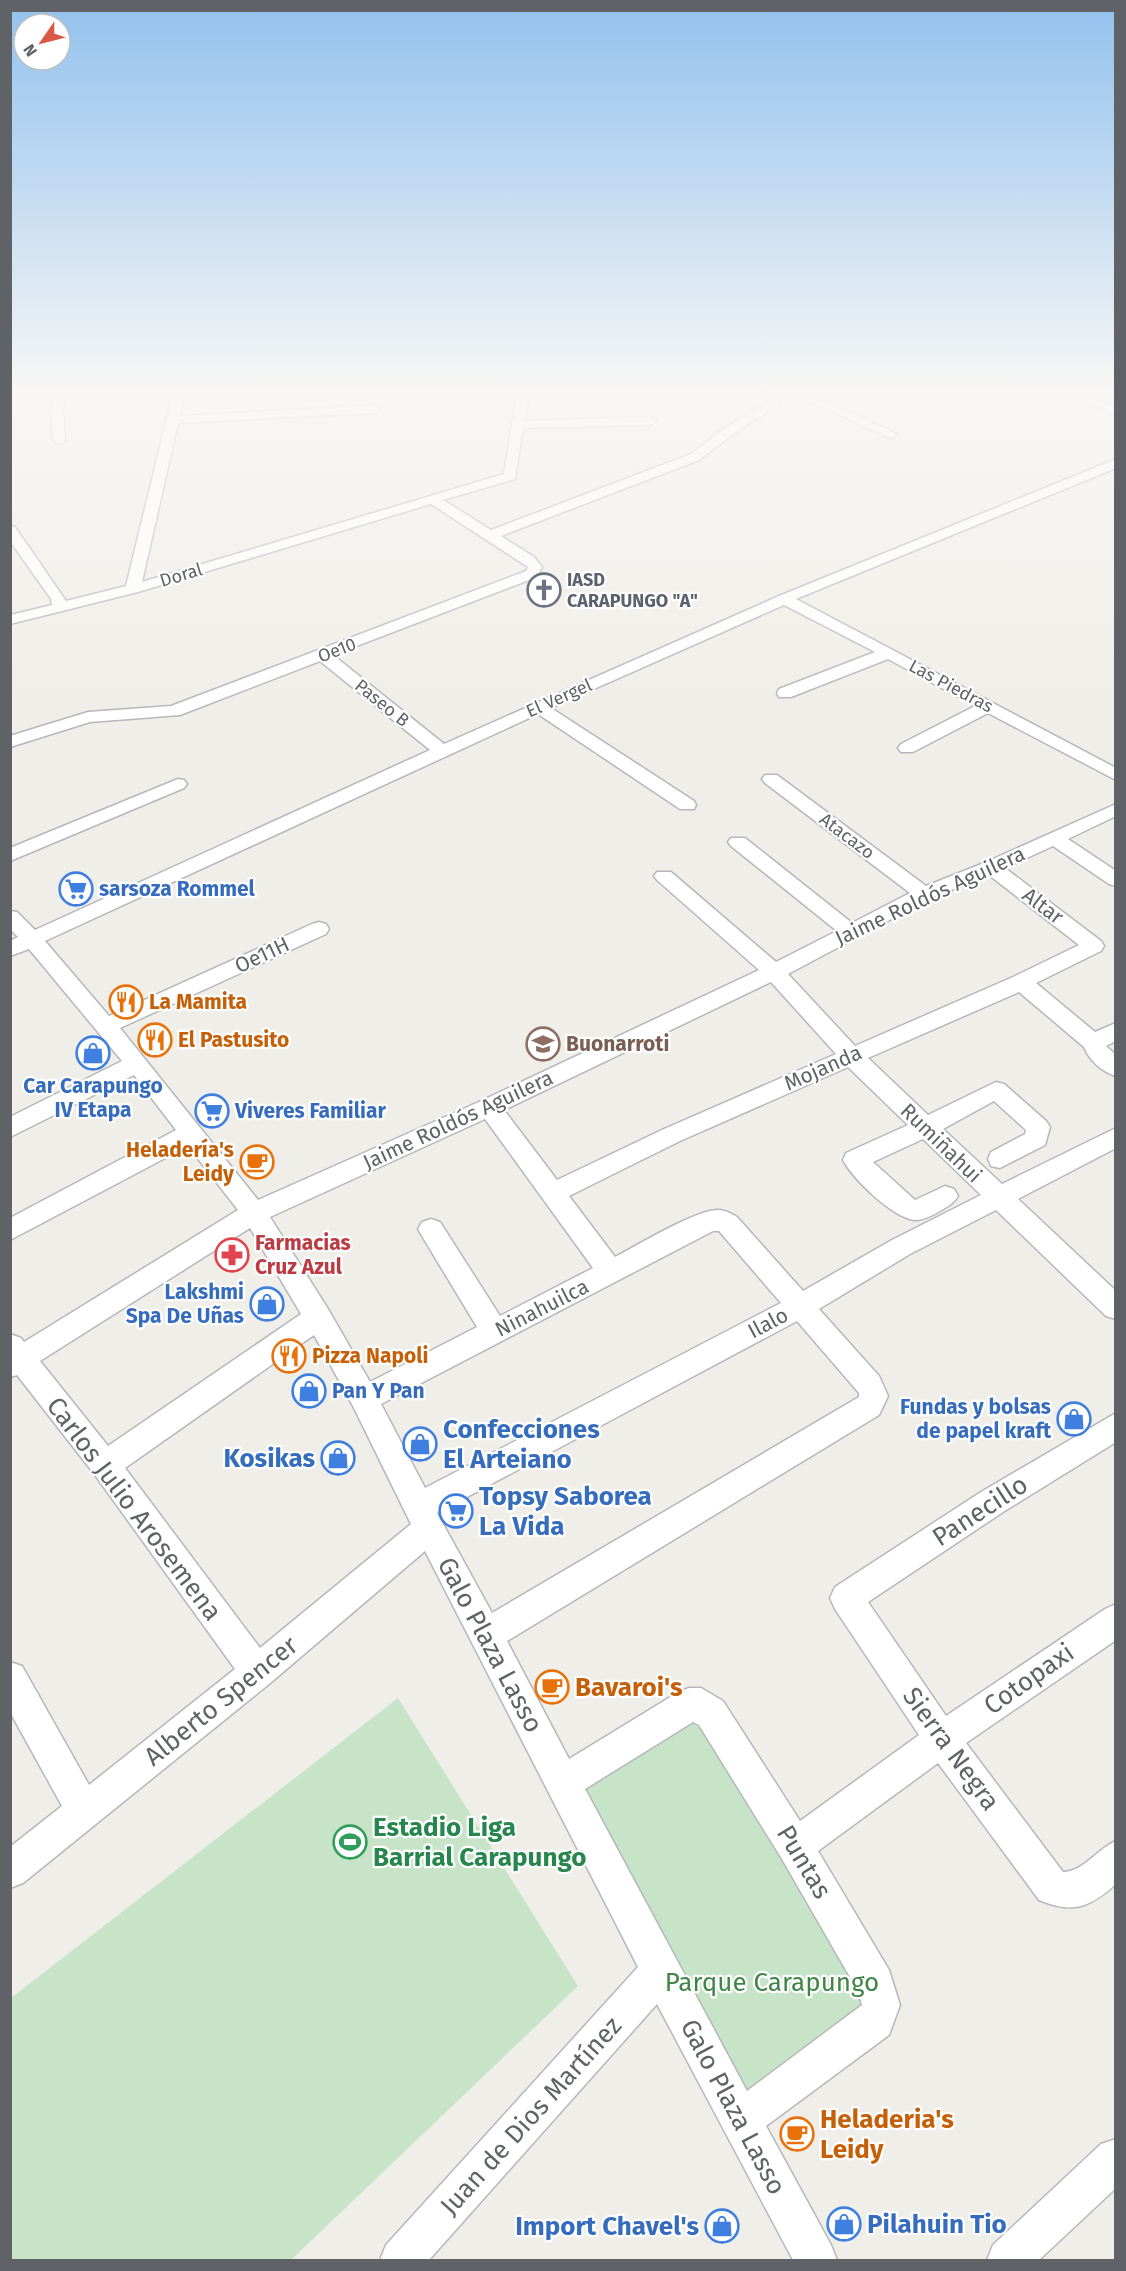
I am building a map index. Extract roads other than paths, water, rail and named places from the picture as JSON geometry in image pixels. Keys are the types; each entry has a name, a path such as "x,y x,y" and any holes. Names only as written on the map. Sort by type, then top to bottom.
{"street":[{"path":"133,589 154,499"},
{"name":"Oe10","path":"10,742 88,717 174,711 323,656 532,574 535,567 529,560 432,499"},
{"name":"Doral","path":"10,620 133,589 432,499"},
{"path":"491,535 585,499"},
{"name":"El Vergel","path":"10,949 441,750 784,599 1028,499"},
{"path":"10,530 58,599 60,608"},
{"name":"Las Piedras","path":"784,599 1116,775"},
{"path":"786,693 888,653"},
{"name":"Paseo B","path":"323,656 441,750"},
{"path":"907,748 988,706"},
{"path":"539,707 687,805"},
{"name":"Atacazo","path":"771,778 924,894"},
{"path":"10,855 178,784"},
{"name":"Jaime Roldós Aguilera","path":"14,1357 254,1213 489,1107 774,972 924,894 991,867 1116,808"},
{"path":"1054,838 1116,880"},
{"path":"738,842 851,932"},
{"name":"Altar","path":"991,867 1094,946"},
{"name":"Rumiñahui","path":"664,876 774,972 851,1056 1116,1308"},
{"name":"Galo Plaza Lasso","path":"10,917 33,940 137,1063 254,1213 318,1317 364,1399 423,1517 660,1971 816,2260"},
{"name":"Oe11H","path":"106,1026 319,929"},
{"name":"Mojanda","path":"552,1193 672,1135 1021,982 1094,946"},
{"path":"1021,982 1093,1043 1097,1052 1116,1068"},
{"path":"1093,1043 1116,1032"},
{"path":"10,1128 137,1063"},
{"path":"945,1196 913,1210 902,1205 855,1160 996,1090 1038,1127 1039,1133 1036,1139 1000,1159"},
{"path":"489,1107 612,1273"},
{"path":"10,1230 192,1133"},
{"name":"Ilalo","path":"423,1517 801,1306 902,1247 1116,1137"},
{"name":"Ninahuilca","path":"364,1399 709,1221 720,1220 728,1224 801,1306"},
{"path":"431,1229 495,1332"},
{"path":"486,1635 869,1406 874,1396 868,1385 801,1306"},
{"path":"105,1466 318,1317"},
{"name":"Carlos Julio Arosemena","path":"14,1357 105,1466 257,1672"},
{"name":"Panecillo","path":"846,1598 992,1502 1116,1426"},
{"name":"Alberto Spencer","path":"10,1870 257,1672 423,1517"},
{"name":"Sierra Negra","path":"846,1598 942,1739 1053,1887 1065,1893 1078,1891 1116,1859"},
{"name":"Cotopaxi","path":"795,1846 942,1739 1116,1620"},
{"path":"10,1678 84,1811"},
{"name":"Puntas","path":"562,1783 689,1705 701,1705 711,1713 795,1846 875,1984 881,2005 875,2021 740,2121"},
{"name":"Juan de Dios Martínez","path":"401,2260 660,1971"},
{"path":"1008,2260 1116,2159"}],"place":[{"name":"IASD CARAPUNGO \"A\"","path":"544,590"},
{"name":"sarsoza Rommel","path":"76,889"},
{"name":"La Mamita","path":"126,1002"},
{"name":"El Pastusito","path":"155,1040"},
{"name":"Buonarroti","path":"543,1044"},
{"name":"Car Carapungo IV Etapa","path":"93,1053"},
{"name":"Viveres Familiar","path":"212,1111"},
{"name":"Heladería's Leidy","path":"257,1162"},
{"name":"Farmacias Cruz Azul","path":"232,1255"},
{"name":"Lakshmi Spa De Uñas","path":"267,1304"},
{"name":"Pizza Napoli","path":"289,1356"},
{"name":"Pan Y Pan","path":"309,1391"},
{"name":"Fundas y bolsas de papel kraft","path":"1074,1419"},
{"name":"Confecciones El Arteiano","path":"420,1444"},
{"name":"Kosikas","path":"338,1458"},
{"name":"Topsy Saborea La Vida","path":"456,1511"},
{"name":"Bavaroi's","path":"552,1687"},
{"name":"Estadio Liga Barrial Carapungo","path":"350,1842"},
{"name":"Heladeria's Leidy","path":"797,2134"},
{"name":"Pilahuin Tio","path":"844,2224"},
{"name":"Import Chavel's","path":"722,2226"}],"park label":[{"name":"Parque Carapungo","path":"772,1982"}]}
